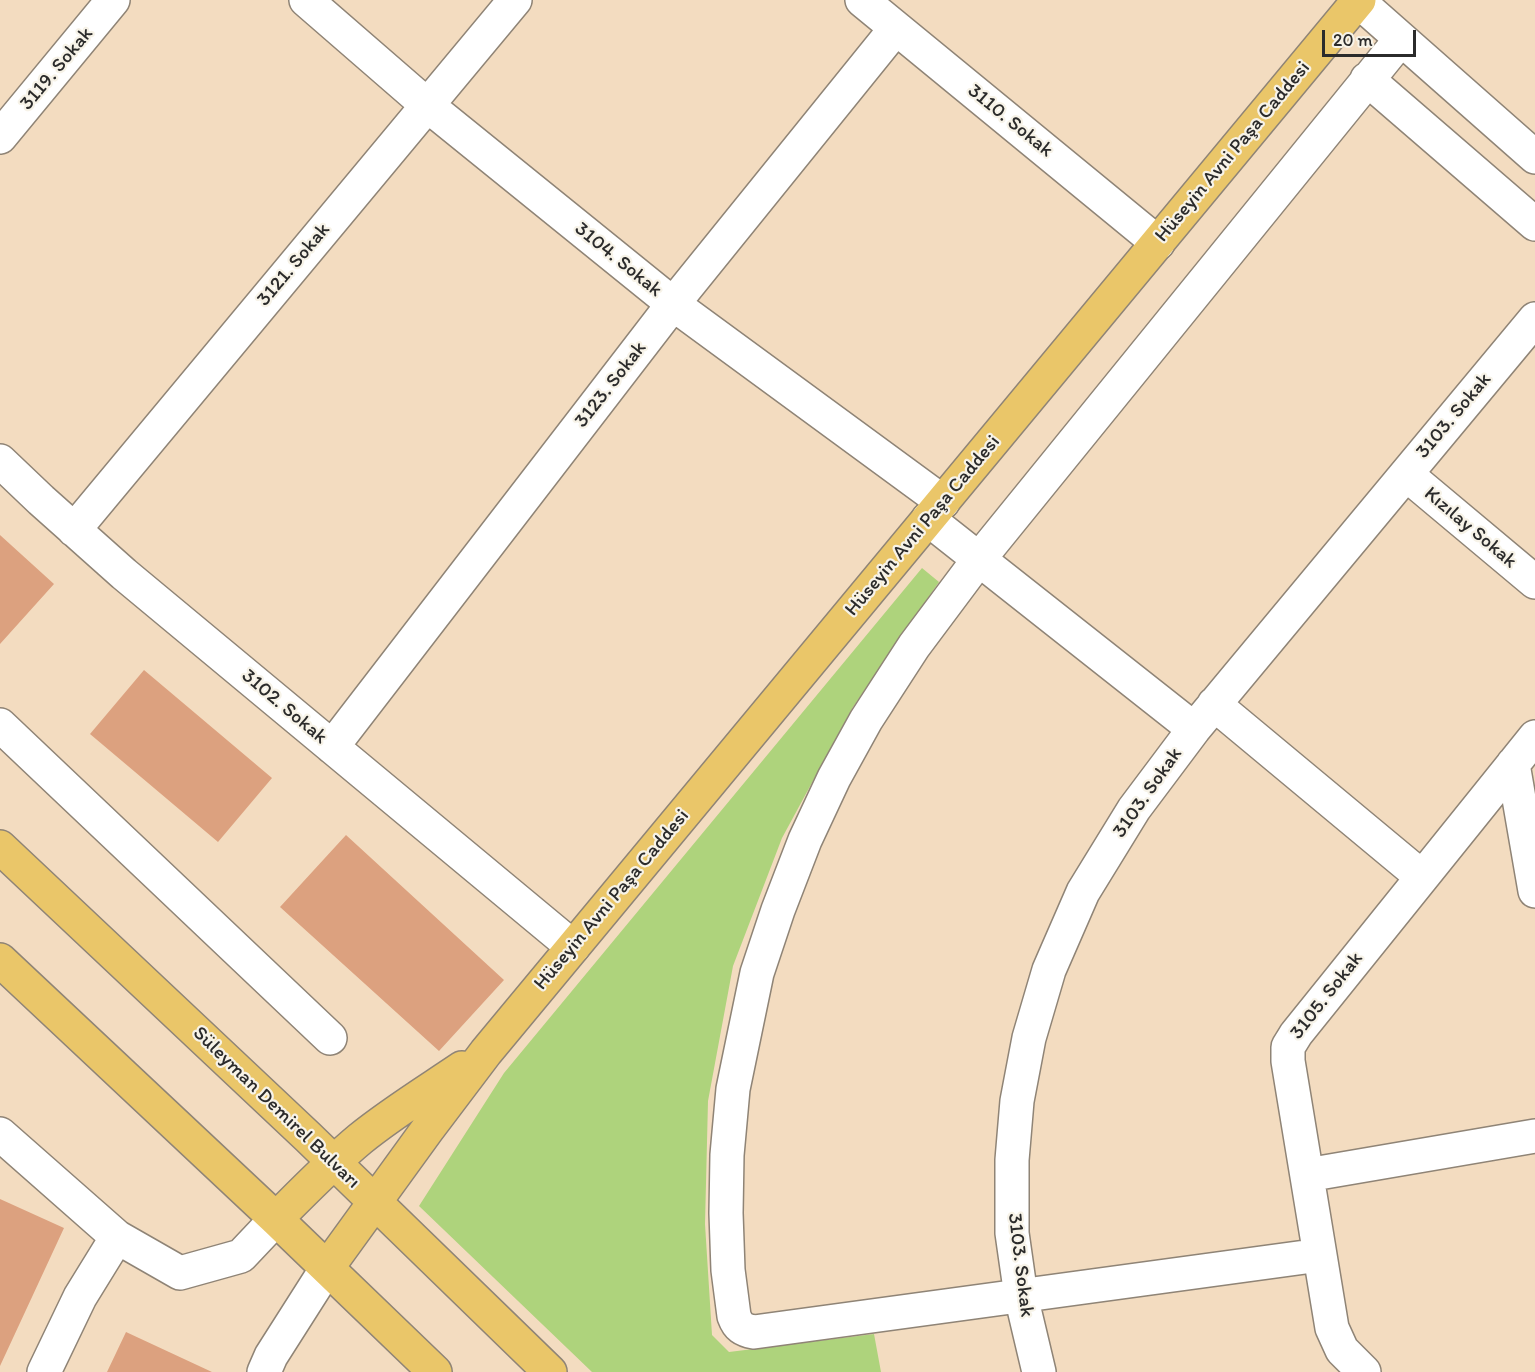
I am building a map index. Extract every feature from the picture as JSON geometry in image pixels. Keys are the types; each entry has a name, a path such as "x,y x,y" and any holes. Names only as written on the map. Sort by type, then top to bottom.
{"main road":[{"name":"Hüseyin Avni Paşa Caddesi","path":"327,1268 374,1201 486,1052 1358,0"},
{"name":"Süleyman Demirel Bulvarı","path":"0,847 334,1162 550,1372"},
{"path":"0,960 435,1372"},
{"name":"Hüseyin Avni Paşa Caddesi","path":"276,1219 362,1138 486,1052"}],"street":[{"name":"3119. Sokak","path":"0,137 113,0"},
{"name":"3104. Sokak","path":"306,0 427,105 673,304 936,510 979,559 1194,729"},
{"name":"3121. Sokak","path":"74,530 515,0"},
{"name":"3110. Sokak","path":"862,0 1158,243"},
{"path":"1358,0 1535,158"},
{"name":"3123. Sokak","path":"332,747 673,304 896,28"},
{"path":"1320,1255 754,1332 741,1328 734,1316 728,1270 727,1155 733,1089 757,973 805,840 834,778 866,720 914,646 979,559 1401,39"},
{"path":"1367,80 1535,224"},
{"name":"3103. Sokak","path":"1039,1372 1021,1296 1012,1233 1012,1160 1017,1101 1029,1038 1049,970 1083,892 1134,809 1194,729 1535,319"},
{"name":"3102. Sokak","path":"0,461 124,574 573,947"},
{"name":"Kızılay Sokak","path":"1406,474 1535,582"},
{"path":"1215,704 1422,877"},
{"path":"0,725 330,1038"},
{"name":"3105. Sokak","path":"1364,1372 1342,1350 1335,1335 1288,1061 1288,1047 1296,1034 1535,737"},
{"path":"1513,764 1535,891"},
{"path":"0,1134 117,1238 180,1273 241,1256 276,1219"},
{"path":"1307,1175 1535,1136"},
{"path":"44,1372 80,1298 117,1238"},
{"path":"274,1367 327,1268"}],"green space":[{"path":"922,568 939,582 853,707 782,838 733,966 708,1101 705,1224 712,1335 729,1352 874,1334 881,1372 592,1372 419,1206 504,1073"}],"building":[{"path":"0,535 54,584 0,644"},
{"path":"144,670 272,778 218,842 90,734"},
{"path":"346,835 504,980 439,1051 280,907"},
{"path":"0,1199 64,1228 0,1366"},
{"path":"126,1332 212,1372 107,1372"}]}
